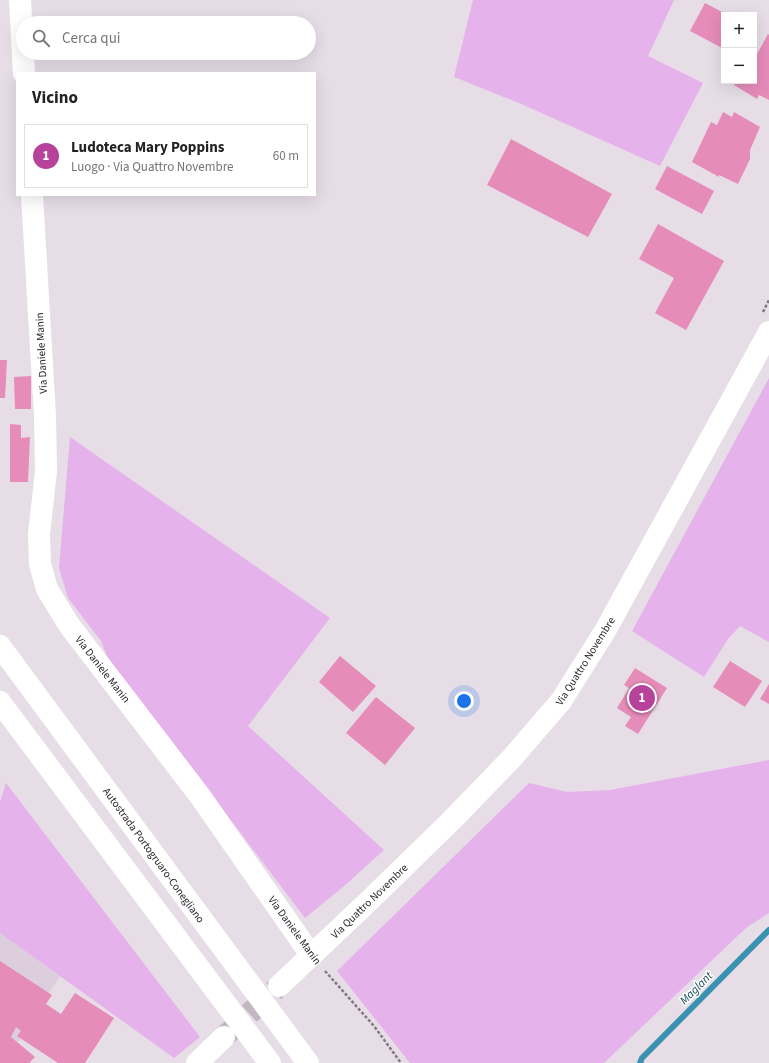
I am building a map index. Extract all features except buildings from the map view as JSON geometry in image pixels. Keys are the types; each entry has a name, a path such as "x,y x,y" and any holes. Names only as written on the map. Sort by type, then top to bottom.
{"main road":[{"path":"20,0 21,16"},
{"path":"23,60 24,72"},
{"name":"Via Daniele Manin","path":"32,196 45,416 46,471 39,534 39,556 47,589 69,625 200,796 311,955"},
{"name":"Via Quattro Novembre","path":"279,986 453,819 511,760 561,701 605,631 765,323"},
{"name":"Autostrada Portogruaro-Conegliano","path":"0,646 308,1063"},
{"path":"0,702 270,1063"},
{"path":"197,1063 224,1037"}],"path":[{"path":"765,323 769,300"},
{"name":"Via Daniele Manin","path":"311,955 374,1026 401,1063"}],"shaded area":[{"path":"473,0 674,0 648,56 703,83 660,166 519,103 454,77"},
{"path":"769,378 769,642 740,626 728,639 704,677 632,631"},
{"path":"70,437 330,618 248,726 384,850 343,887 305,918 110,664 101,641 68,598 59,568"},
{"path":"769,760 769,913 746,928 604,1063 410,1063 337,971 529,783 567,792 610,790"},
{"path":"6,783 200,1037 174,1058 0,933 0,802"},
{"path":"0,933 60,976 5,1063 0,1063"}],"waterway":[{"name":"Maglant","path":"640,1063 642,1058 769,930"}],"tunnel":[{"path":"225,1036 276,989"}],"place":[{"name":"Ludoteca Mary Poppins","path":"642,698"}]}
